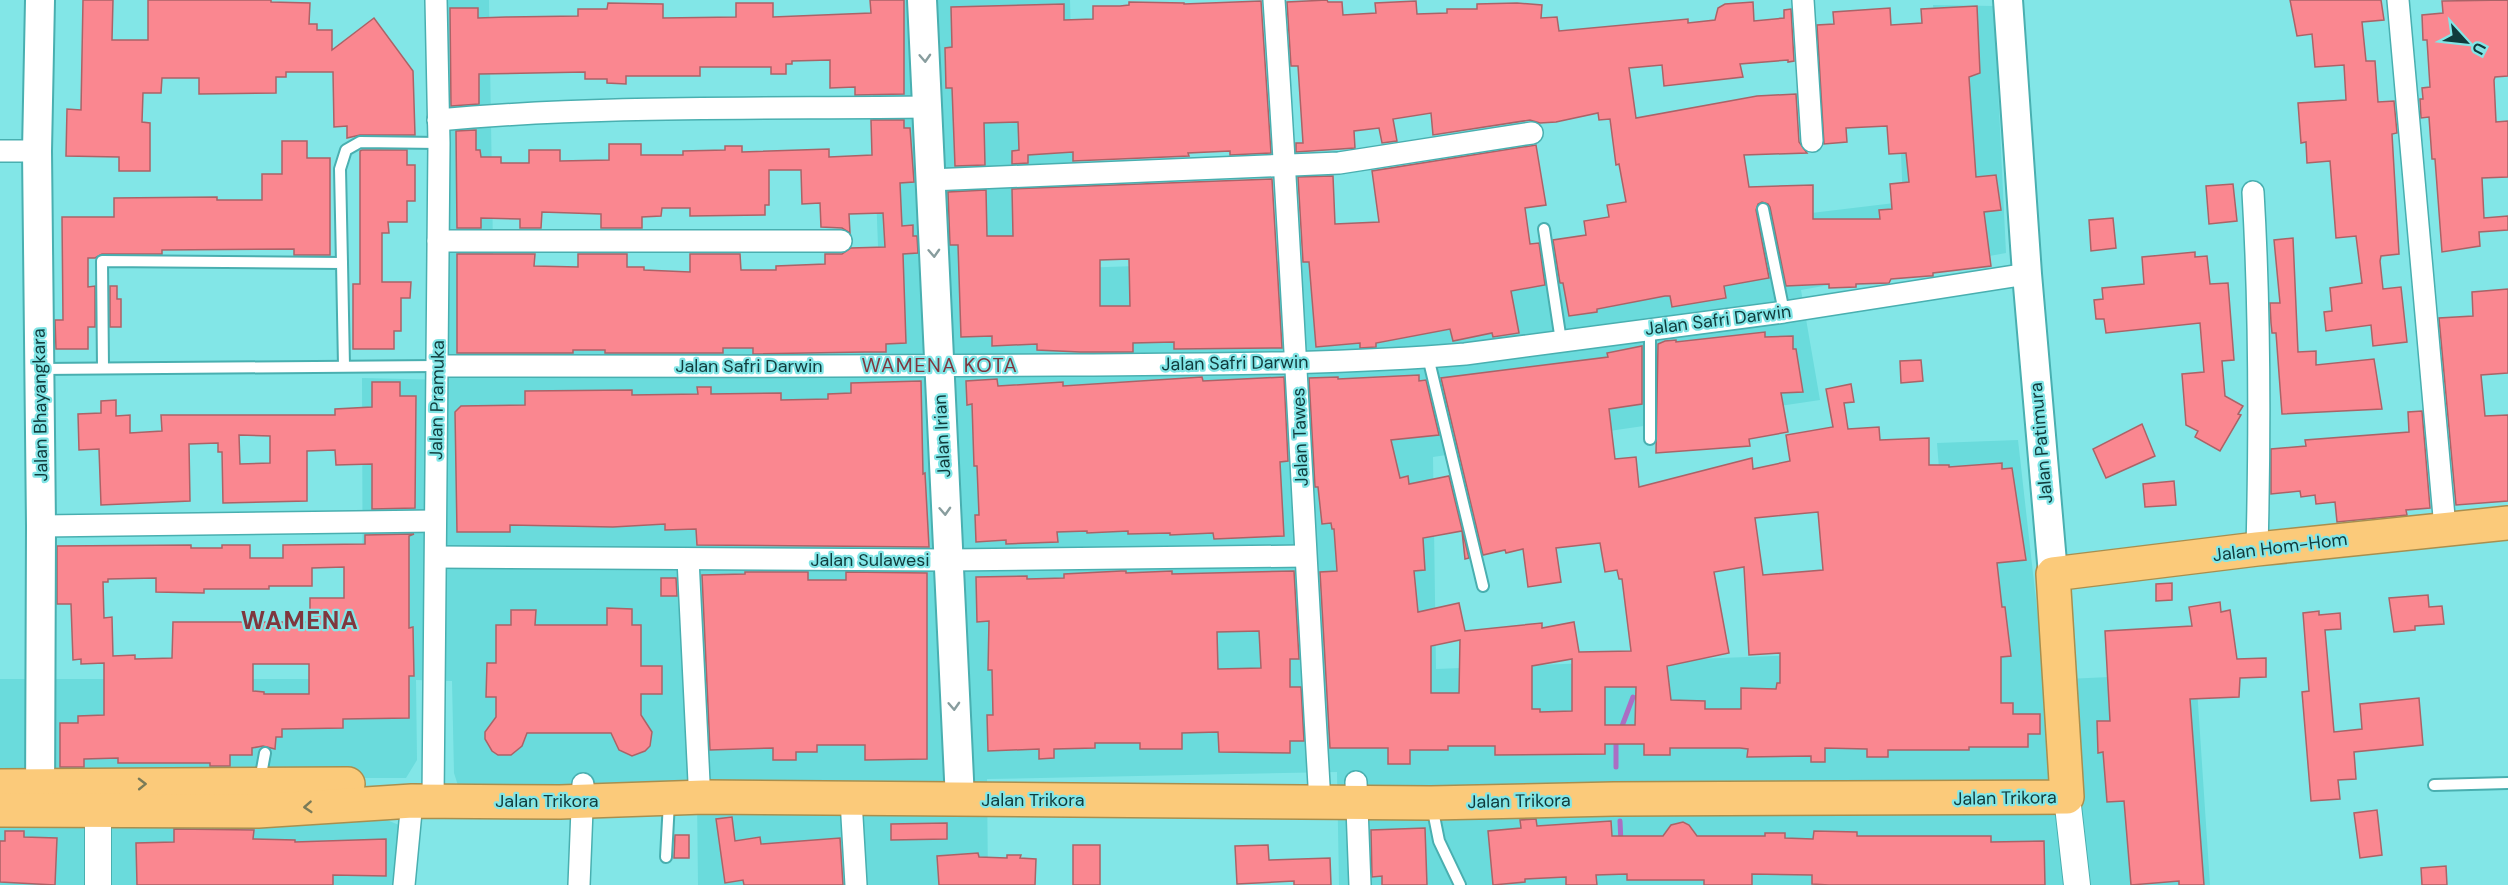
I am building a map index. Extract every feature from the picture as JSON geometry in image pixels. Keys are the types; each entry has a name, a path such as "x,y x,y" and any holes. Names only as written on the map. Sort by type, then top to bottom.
{"highway":[{"name":"Jalan Hom-Hom","path":"2053,574 2257,549 2508,523"},
{"name":"Jalan Patimura","path":"2053,574 2066,788"},
{"name":"Jalan Trikora","path":"583,793 699,782 959,791 1356,792 2004,781 2066,788"},
{"name":"Jalan Trikora","path":"0,786 41,798"},
{"name":"Jalan Trikora","path":"1356,792 1431,803 2066,788"},
{"name":"Jalan Trikora","path":"0,810 41,798 260,789 427,795 583,793 669,798 851,800 959,791"}],"main road":[{"name":"Jalan Bhayangkara","path":"40,0 37,151 41,798"},
{"name":"Jalan Irian","path":"922,0 959,791"},
{"name":"Jalan Patimura","path":"2008,0 2027,274 2053,574"}],"street":[{"name":"Jalan Pramuka","path":"404,885 427,795 436,557 439,143 436,0"},
{"name":"Jalan Tawes","path":"1274,0 1286,166 1319,792"},
{"path":"1803,0 1812,141"},
{"path":"2398,0 2445,528"},
{"path":"438,120 494,115 608,111 927,107"},
{"path":"930,180 1339,164 1532,133"},
{"path":"0,151 37,151"},
{"path":"2253,192 2259,335 2260,440 2257,549"},
{"path":"438,241 841,240"},
{"name":"Jalan Safri Darwin","path":"437,366 1297,363 1428,357 1784,312 2027,274"},
{"path":"41,526 435,521"},
{"name":"Jalan Sulawesi","path":"436,557 948,560 1305,556"},
{"path":"688,559 699,782"},
{"name":"Jalan Patimura","path":"2066,788 2077,885"},
{"path":"1356,792 1360,885"},
{"path":"579,885 583,793"},
{"path":"98,797 98,885"},
{"path":"851,800 856,885"}],"lane":[{"path":"344,366 340,169 346,150 360,142 439,143"},
{"path":"1763,209 1784,312"},
{"path":"1544,229 1561,341"},
{"path":"103,368 102,261 342,263"},
{"path":"1650,328 1650,439"},
{"path":"1428,357 1483,586"},
{"path":"39,370 437,366"},
{"path":"2434,785 2508,783"},
{"path":"1614,799 1690,787"},
{"path":"666,857 669,798"},
{"path":"1431,803 1439,841 1460,885"}],"shaded area":[{"path":"443,0 489,0 494,308 879,272 873,115 873,0 1070,0 1077,268 1461,255 1903,202 1898,84 1940,81 1933,5 1994,6 2006,253 1801,290 1820,400 1433,457 1436,669 1953,649 1937,443 2018,440 2045,680 2196,673 2210,885 1339,885 1337,772 987,779 988,885 698,885 697,797 462,798 454,773 452,681 416,680 417,760 406,778 284,778 399,825 392,885 0,885 0,679 363,679 362,378 448,380"}],"building":[{"path":"83,0 113,0 112,40 148,40 148,0 271,0 271,2 310,3 309,24 317,24 317,30 332,30 332,50 374,18 413,71 415,135 360,135 347,138 347,126 334,127 333,72 286,72 286,77 276,77 276,93 199,94 199,78 162,78 161,93 143,93 142,122 150,123 150,171 119,171 119,157 66,156 67,109 81,110"},
{"path":"870,0 904,0 904,94 855,95 855,87 830,88 830,60 792,61 792,64 786,64 786,74 771,74 771,67 700,67 700,76 626,76 626,84 607,83 607,79 585,79 585,72 479,74 479,104 451,106 450,8 478,8 478,18 578,16 578,9 607,9 608,3 663,4 663,18 736,17 736,3 773,3 773,17 871,13"},
{"path":"1327,0 1328,2 1342,2 1343,15 1376,13 1375,3 1416,1 1417,14 1447,13 1447,9 1477,9 1477,4 1542,5 1541,18 1557,17 1559,31 1688,19 1688,23 1715,20 1718,8 1725,4 1753,2 1754,21 1784,18 1784,10 1791,9 1794,61 1740,64 1743,77 1664,86 1662,65 1629,68 1636,118 1757,96 1796,94 1799,142 1807,153 1744,155 1749,187 1813,185 1813,219 1880,219 1879,210 1892,209 1890,184 1909,182 1906,153 1889,154 1887,126 1846,128 1847,142 1824,144 1817,25 1834,24 1833,12 1890,8 1891,25 1922,23 1921,9 1977,6 1980,73 1969,77 1976,177 1996,175 2001,210 1984,212 1991,266 1933,273 1933,276 1891,279 1889,283 1856,284 1856,287 1829,288 1829,284 1786,286 1770,207 1762,202 1758,204 1756,210 1769,278 1724,286 1726,298 1672,307 1670,296 1665,296 1569,316 1563,283 1560,283 1553,240 1586,235 1584,221 1609,217 1607,205 1626,202 1619,164 1616,165 1610,119 1599,120 1598,113 1556,122 1540,123 1530,120 1433,135 1431,113 1393,119 1397,141 1382,143 1379,128 1354,131 1355,148 1296,152 1296,143 1303,143 1298,66 1291,66 1287,2"},
{"path":"2290,0 2381,0 2384,20 2362,22 2366,61 2375,61 2378,102 2394,101 2397,133 2392,134 2399,254 2381,256 2380,261 2383,289 2401,287 2407,342 2373,346 2371,325 2326,331 2324,312 2332,311 2330,288 2362,283 2356,236 2336,238 2330,161 2307,163 2306,142 2301,143 2298,103 2346,100 2344,65 2315,67 2312,34 2297,36"},
{"path":"2508,0 2508,76 2495,77 2494,80 2496,122 2508,121 2508,177 2482,178 2484,218 2508,216 2508,230 2479,232 2480,246 2442,252 2435,159 2432,159 2429,117 2421,118 2422,88 2430,87 2427,40 2423,40 2422,15 2443,13 2442,1"},
{"path":"1261,1 1271,153 1230,155 1230,151 1188,153 1189,156 1073,161 1073,152 1028,155 1028,163 1012,164 1012,151 1019,150 1018,122 984,123 985,165 955,166 952,88 946,88 945,48 952,47 951,7 1064,4 1064,20 1093,19 1093,6 1129,5 1129,2 1184,4"},
{"path":"871,120 904,120 904,128 910,128 914,182 900,183 902,226 913,225 913,236 917,236 918,253 903,254 906,343 886,344 886,352 753,354 753,348 723,348 723,353 605,353 605,350 573,350 573,353 457,353 457,254 535,254 534,266 578,267 578,254 627,254 627,267 690,272 690,254 740,254 741,270 776,270 776,266 825,264 825,254 842,254 851,248 885,247 883,213 849,214 850,233 842,228 821,227 820,203 802,204 801,170 769,170 769,205 765,205 765,215 690,216 690,208 662,208 661,216 642,217 642,228 601,228 601,214 542,212 541,228 520,228 520,219 481,218 481,228 457,228 456,131 476,130 476,150 480,150 481,157 501,157 501,163 529,163 529,150 560,150 560,161 609,160 609,144 641,144 641,155 683,155 683,151 725,150 725,146 742,146 742,152 829,149 829,157 872,155"},
{"path":"282,141 307,141 307,158 330,158 330,255 294,255 294,249 162,250 162,254 102,254 95,258 88,258 88,287 95,286 95,327 88,327 88,349 56,349 55,320 63,320 62,217 114,217 114,198 217,197 217,200 262,200 262,174 282,174"},
{"path":"1536,145 1546,205 1525,208 1530,244 1539,243 1545,285 1511,291 1519,333 1493,337 1492,333 1453,341 1450,329 1376,343 1376,347 1360,348 1360,343 1316,347 1309,262 1303,262 1298,177 1333,176 1335,224 1379,222 1372,171"},
{"path":"407,150 407,165 415,165 415,201 407,201 407,222 388,222 389,233 382,233 382,282 411,282 410,298 401,298 401,331 394,331 394,349 353,349 353,284 360,284 360,151"},
{"path":"1272,179 1282,348 1174,349 1174,342 1133,343 1133,352 1080,352 1037,350 1037,344 992,346 992,336 961,337 958,245 950,245 948,192 986,190 987,236 1013,236 1012,189","holes":["1129,259 1130,306 1100,306 1100,260"]},
{"path":"2233,184 2237,221 2209,224 2206,186"},
{"path":"2113,218 2116,248 2091,251 2089,220"},
{"path":"2293,238 2298,352 2316,351 2316,365 2374,359 2382,409 2282,414 2276,333 2272,333 2270,303 2280,303 2274,240"},
{"path":"2195,252 2195,257 2207,256 2210,284 2228,283 2234,360 2222,361 2225,396 2243,406 2238,414 2241,415 2220,451 2195,437 2198,431 2186,425 2182,374 2204,372 2200,323 2106,333 2104,319 2096,319 2094,300 2103,299 2102,288 2144,284 2142,257"},
{"path":"110,286 117,286 117,299 121,299 121,327 110,327"},
{"path":"2508,289 2508,373 2481,375 2485,416 2508,415 2508,501 2456,505 2439,318 2473,316 2472,292"},
{"path":"1765,332 1765,337 1793,336 1793,349 1796,349 1803,392 1781,393 1788,432 1749,439 1750,446 1656,453 1658,344 1665,341 1676,340 1676,342"},
{"path":"1642,346 1642,404 1609,409 1615,459 1636,457 1639,487 1752,458 1753,469 1790,461 1786,435 1833,427 1826,389 1851,384 1854,402 1844,403 1848,429 1879,427 1880,440 1929,438 1929,465 1949,465 1949,467 2002,463 2002,469 2012,468 2026,560 1997,563 2011,656 2001,657 2001,703 2013,703 2013,714 2040,714 2040,734 2028,734 2028,747 1888,750 1888,757 1867,757 1867,749 1825,748 1825,762 1811,762 1811,756 1747,757 1748,749 1740,748 1670,748 1670,755 1644,755 1644,744 1605,744 1605,754 1495,755 1495,746 1448,746 1448,750 1410,750 1410,764 1388,764 1388,748 1330,748 1320,572 1337,571 1334,529 1331,523 1322,524 1318,487 1315,487 1309,378 1419,375 1419,381 1426,380 1439,435 1391,440 1400,478 1408,476 1409,484 1449,476 1469,558 1465,559 1462,531 1423,538 1425,570 1414,571 1418,612 1459,603 1465,631 1542,623 1542,628 1574,622 1579,652 1631,651 1622,579 1619,579 1617,570 1605,572 1600,543 1556,548 1561,582 1528,587 1523,549 1483,555 1441,378 1608,357 1607,353","holes":["1818,512 1823,570 1763,575 1755,518","1744,567 1749,655 1780,653 1780,683 1777,683 1776,689 1741,688 1741,709 1705,709 1705,701 1671,700 1667,666 1729,653 1714,572","1460,640 1459,693 1431,693 1431,646","1572,659 1572,711 1540,712 1540,709 1532,709 1532,666","1605,687 1636,687 1635,725 1605,725"]},
{"path":"1921,360 1923,381 1901,383 1900,361"},
{"path":"1202,377 1203,381 1284,377 1288,461 1280,462 1284,536 1214,539 1213,533 1170,535 1170,533 1128,534 1128,531 1087,533 1087,531 1057,532 1058,542 1006,544 1006,540 976,542 975,515 979,515 977,466 974,466 972,404 967,405 966,381 997,379 998,386 1063,382 1063,386"},
{"path":"921,381 923,474 925,473 929,547 697,545 696,529 665,530 665,524 613,527 510,525 510,532 457,532 455,412 461,406 525,405 525,391 632,390 632,395 698,394 697,387 711,387 711,394 781,393 781,400 828,399 828,394 851,393 851,383"},
{"path":"372,382 400,382 400,396 416,396 415,508 372,509 372,464 336,465 335,450 307,451 307,501 223,503 222,452 218,452 218,443 189,444 190,501 101,505 99,449 79,450 78,414 101,413 101,401 116,400 116,416 130,415 130,433 162,431 161,415 335,415 335,409 372,407","holes":["239,435 270,436 270,463 240,464"]},
{"path":"2422,411 2430,508 2406,510 2407,515 2337,522 2335,502 2316,504 2315,495 2301,497 2300,491 2271,494 2271,449 2306,446 2305,440 2409,432 2408,412"},
{"path":"2142,424 2155,456 2106,478 2093,449"},
{"path":"2174,481 2176,505 2145,507 2143,484"},
{"path":"414,534 409,536 409,628 413,627 414,676 409,676 409,718 343,719 343,728 282,729 282,737 276,737 275,749 263,746 252,748 252,755 230,755 230,766 210,766 210,763 118,763 118,758 84,759 84,767 60,767 60,723 78,723 78,716 104,715 104,663 81,664 81,659 73,660 71,604 57,604 57,546 191,545 191,548 222,548 222,545 250,545 250,558 283,558 283,545 365,544 365,535","holes":["344,567 344,598 310,598 310,622 173,622 172,658 135,659 135,655 113,656 112,617 104,618 103,582 108,582 108,579 156,578 156,592 204,593 204,589 269,589 269,586 312,586 312,568","253,664 309,664 309,694 264,694 264,692 253,691"]},
{"path":"1121,571 1126,571 1126,573 1172,571 1172,574 1294,571 1299,659 1290,659 1290,687 1301,687 1304,741 1290,741 1290,753 1219,752 1218,732 1182,733 1182,749 1140,749 1140,743 1095,743 1095,748 1054,749 1054,758 1039,759 1039,749 988,751 987,715 993,715 992,670 988,670 989,621 977,622 976,577 1064,578 1064,574","holes":["1259,631 1261,668 1218,669 1217,632"]},
{"path":"745,572 808,572 808,580 846,580 846,572 927,573 927,759 865,760 865,745 817,745 817,752 796,752 796,760 773,760 773,748 710,750 702,575 745,574"},
{"path":"661,578 676,578 677,596 661,596"},
{"path":"2172,583 2172,600 2156,601 2156,584"},
{"path":"2428,595 2429,607 2442,606 2444,624 2415,626 2415,630 2394,632 2389,598"},
{"path":"2220,602 2221,612 2230,610 2237,659 2266,658 2266,677 2240,678 2239,697 2190,699 2204,885 2179,885 2179,881 2131,885 2124,801 2107,802 2103,752 2098,753 2097,721 2110,721 2105,631 2192,626 2189,607"},
{"path":"607,608 632,609 632,625 641,625 641,666 662,666 662,694 641,694 641,715 652,732 650,746 645,751 632,756 619,750 611,733 527,733 522,746 511,755 498,755 492,751 485,739 485,732 496,717 496,697 486,697 487,663 496,663 496,625 511,625 511,610 536,610 535,625 607,625"},
{"path":"2319,611 2319,615 2340,613 2341,629 2325,630 2334,732 2362,729 2360,704 2419,698 2423,745 2354,752 2356,779 2338,780 2340,799 2311,801 2302,692 2309,691 2303,613"},
{"path":"2377,810 2382,855 2360,858 2354,813"},
{"path":"732,817 735,841 760,837 761,844 840,838 843,885 744,885 743,880 725,883 716,819"},
{"path":"1536,819 1537,826 1611,821 1612,836 1663,836 1671,825 1683,822 1689,825 1697,836 1765,836 1765,833 1785,833 1785,838 1813,839 1814,831 1857,832 1857,836 1991,836 1991,842 2044,841 2045,885 1829,885 1812,884 1812,875 1752,874 1752,885 1704,885 1704,880 1627,880 1627,874 1596,875 1597,885 1566,885 1566,877 1525,879 1525,882 1493,885 1488,831 1521,828 1520,820"},
{"path":"947,823 947,839 891,840 891,824"},
{"path":"1425,828 1427,885 1382,885 1382,876 1372,877 1371,830"},
{"path":"174,829 254,830 253,839 295,840 295,842 386,839 386,876 333,875 333,885 137,885 136,843 174,842"},
{"path":"5,831 24,831 24,837 57,838 55,885 0,882 0,841 5,841"},
{"path":"675,835 689,835 689,858 674,858"},
{"path":"1073,845 1100,845 1100,885 1073,885"},
{"path":"1268,845 1269,860 1330,858 1331,885 1294,885 1294,881 1237,884 1235,846"},
{"path":"978,853 979,857 1007,858 1007,855 1021,855 1020,858 1036,859 1035,885 939,885 937,856"},
{"path":"2446,866 2447,885 2422,885 2421,868"}],"waterway":[{"path":"1616,767 1616,742 1633,697"},
{"path":"1620,821 1621,843"}],"district":[{"name":"WAMENA KOTA","path":"940,365"},
{"name":"WAMENA","path":"300,621"}]}
